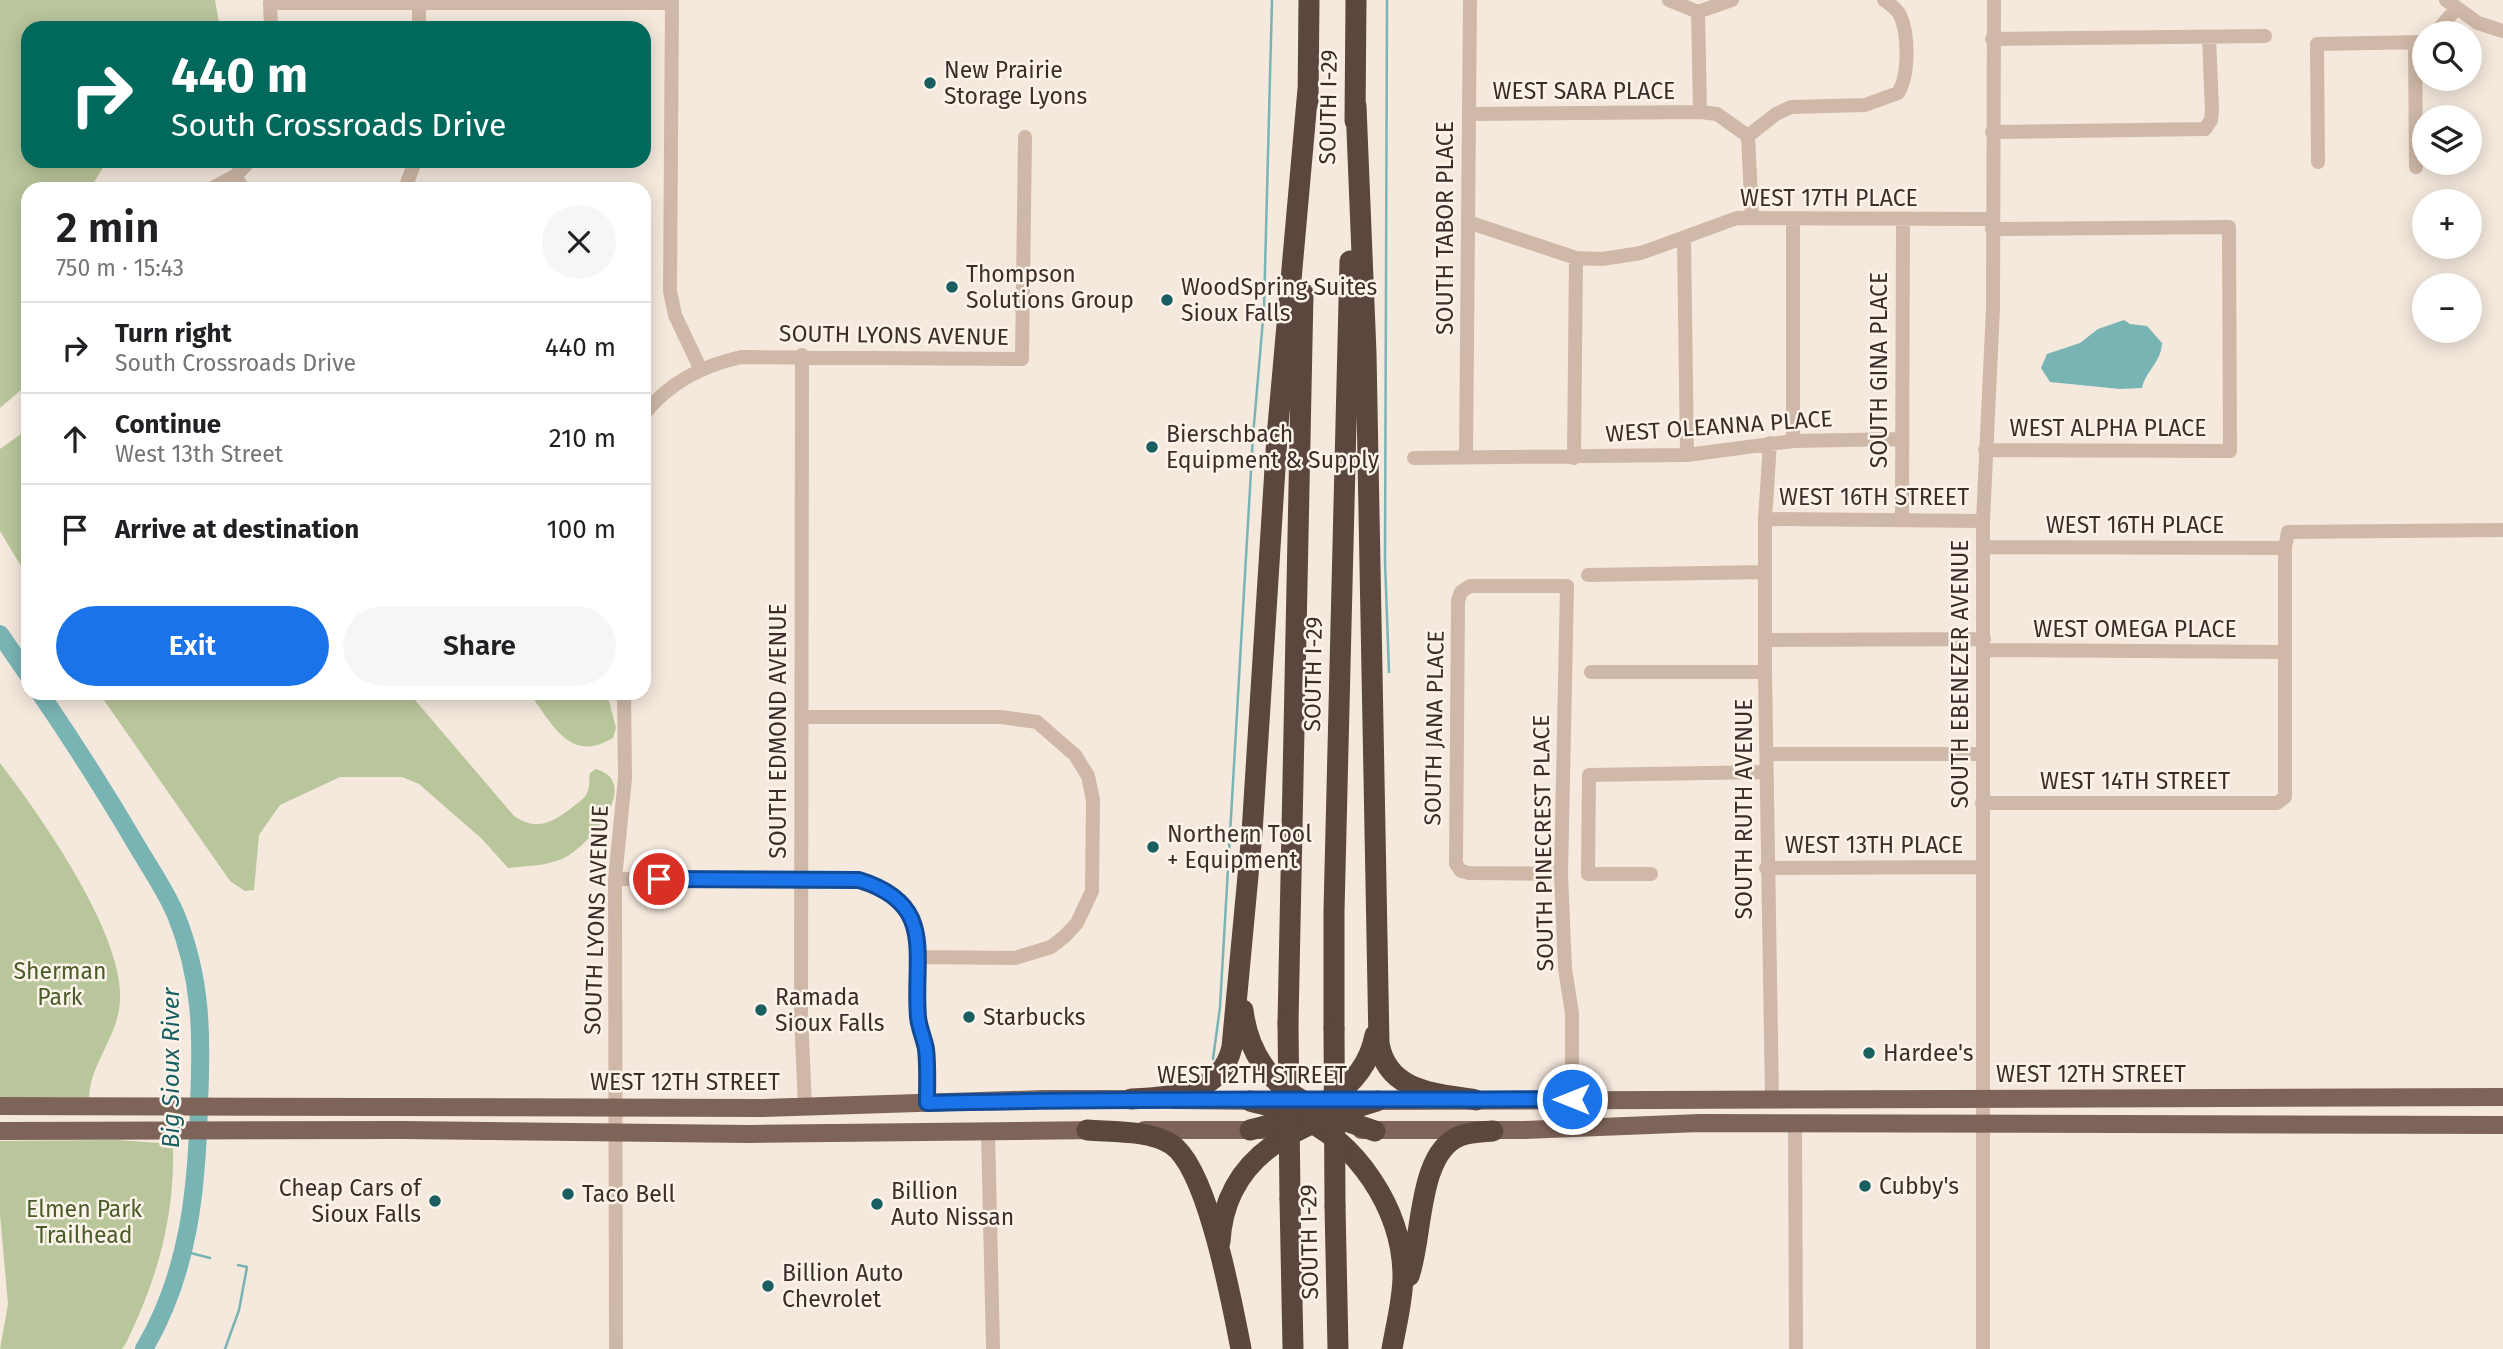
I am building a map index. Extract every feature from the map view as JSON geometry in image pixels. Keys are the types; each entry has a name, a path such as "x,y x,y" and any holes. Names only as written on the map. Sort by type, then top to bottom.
{"highway":[{"name":"SOUTH I-29","path":"1293,1349 1288,1023 1308,0"},
{"name":"SOUTH I-29","path":"1338,1349 1334,1029 1346,348 1356,106 1356,0"},
{"path":"1131,1099 1180,1094 1205,1086 1217,1078 1230,1058 1241,980 1277,437 1308,89"},
{"path":"1356,106 1366,353 1378,1016 1381,1054 1398,1080 1422,1090 1476,1100"},
{"path":"1241,980 1246,1029 1256,1055 1272,1078 1360,1164 1388,1208 1401,1256 1402,1294 1392,1349"},
{"path":"1219,1255 1224,1210 1236,1181 1263,1150 1343,1091 1364,1067 1374,1044 1378,1016"},
{"path":"1250,1101 1376,1130"},
{"path":"1250,1130 1377,1101"},
{"path":"1087,1130 1154,1138 1181,1152 1195,1173 1219,1255 1241,1349"},
{"path":"1402,1294 1411,1272 1435,1160 1445,1145 1461,1136 1493,1130"}],"main road":[{"path":"2474,1097 2503,1091"},
{"name":"WEST 12TH STREET","path":"1377,1101 2503,1097"},
{"name":"WEST 12TH STREET","path":"0,1106 805,1107 1131,1099 1250,1101"},
{"path":"1376,1130 1493,1130 1688,1123 2503,1125"},
{"path":"2433,1126 2503,1131"},
{"path":"0,1131 1250,1130"}],"street":[{"name":"SOUTH TABOR PLACE","path":"1466,457 1470,0"},
{"path":"1668,0 1698,12 1732,0"},
{"name":"SOUTH EBENEZER AVENUE","path":"1983,1349 1983,521 1993,308 1994,0"},
{"path":"1748,136 1776,114 1791,107 1865,105 1898,93 1903,80 1903,24 1887,2"},
{"path":"419,3 419,21"},
{"path":"271,21 270,4 672,3 670,292 675,313 700,368"},
{"path":"2442,21 2452,4 2478,23 2503,31"},
{"path":"1698,12 1700,112 1725,118 1748,136 1752,218"},
{"path":"1992,39 2265,36"},
{"path":"1992,132 2205,129 2211,120 2212,110 2209,38"},
{"path":"2318,162 2317,44 2412,42"},
{"name":"WEST SARA PLACE","path":"1469,114 1700,112"},
{"name":"SOUTH LYONS AVENUE","path":"651,407 673,386 700,368 741,357 802,355 1022,359 1025,136"},
{"name":"WEST 17TH PLACE","path":"1468,222 1576,258 1618,258 1659,248 1721,223 1752,218 2229,227 2230,451"},
{"path":"1793,219 1793,440"},
{"name":"SOUTH GINA PLACE","path":"1902,520 1900,439 1903,220"},
{"path":"1684,238 1687,455"},
{"path":"1574,458 1576,258"},
{"name":"SOUTH EDMOND AVENUE","path":"802,355 800,879 805,1107"},
{"name":"WEST OLEANNA PLACE","path":"1414,458 1687,455 1793,440 1900,439"},
{"name":"SOUTH RUTH AVENUE","path":"1770,443 1765,519 1765,672 1766,868 1772,1098"},
{"name":"WEST ALPHA PLACE","path":"1985,450 2230,451"},
{"name":"WEST 16TH STREET","path":"1765,519 1983,521"},
{"path":"2285,652 2285,548 2288,532 2503,530"},
{"name":"WEST 16TH PLACE","path":"1985,547 2285,548"},
{"path":"1588,575 1765,572"},
{"name":"SOUTH JANA PLACE","path":"1561,874 1469,873 1461,871 1456,864 1458,601 1465,588 1480,585 1567,586"},
{"name":"SOUTH PINECREST PLACE","path":"1567,586 1561,874 1565,970 1572,1013 1572,1099"},
{"name":"WEST OMEGA PLACE","path":"1766,640 2285,652"},
{"name":"WEST 14TH STREET","path":"1982,803 2277,803 2285,797 2285,652"},
{"path":"1591,673 1765,672"},
{"name":"SOUTH LYONS AVENUE","path":"616,1349 615,879 626,756 624,700"},
{"path":"801,717 1001,717 1037,722 1075,755 1088,776 1093,800 1092,891 1085,909 1065,936 1051,947 1015,958 920,957"},
{"path":"1767,754 1983,754"},
{"path":"1651,874 1588,874 1589,775 1766,772"},
{"name":"WEST 13TH PLACE","path":"1766,868 1983,867"},
{"path":"615,879 859,880 880,886 897,897 909,912 916,930 920,957 918,1018 926,1049 927,1103"},
{"path":"1795,1123 1796,1349"},
{"path":"988,1131 993,1349"}],"green space":[{"path":"0,0 215,0 219,21 21,21 21,168 103,168 94,182 21,182 21,390 0,408"},
{"path":"21,434 21,566 0,531 0,449"},
{"path":"104,700 415,700 514,816 523,821 545,823 566,812 586,795 590,773 596,769 609,776 614,787 613,801 606,815 573,853 549,863 508,868 482,839 419,784 402,777 340,777 280,805 259,835 254,890 245,891 230,881"},
{"path":"534,700 609,700 616,728 613,738 598,745 585,746 573,743 555,728"},
{"name":"Sherman Park","path":"0,763 57,843 76,876 109,942 118,973 118,1013 95,1072 89,1097 0,1097"},
{"name":"Elmen Park Trailhead","path":"117,1140 173,1144 171,1196 162,1246 147,1295 126,1343 122,1349 0,1349 8,1304 0,1214 0,1141"}],"water":[{"path":"2124,320 2130,324 2147,326 2162,343 2159,356 2142,388 2120,389 2050,382 2041,368 2047,354 2080,343 2098,329"}],"waterway":[{"path":"1213,1059 1220,1007 1253,436 1264,308 1272,0"},
{"path":"1387,0 1385,562 1389,672"},
{"name":"Big Sioux River","path":"0,634 21,665"},
{"name":"Big Sioux River","path":"45,700 102,787 168,897 185,939 195,985 200,1054 193,1199 181,1260 171,1291 144,1349"},
{"path":"183,1251 210,1258"},
{"path":"225,1349 239,1310 247,1267 238,1265"}],"place":[{"name":"New Prairie Storage Lyons","path":"930,83"},
{"name":"Thompson Solutions Group","path":"952,287"},
{"name":"WoodSpring Suites Sioux Falls","path":"1167,300"},
{"name":"Bierschbach Equipment & Supply","path":"1152,447"},
{"name":"Northern Tool + Equipment","path":"1153,847"},
{"name":"Ramada Sioux Falls","path":"761,1010"},
{"name":"Starbucks","path":"969,1017"},
{"name":"Hardee's","path":"1869,1053"},
{"name":"Cubby's","path":"1865,1186"},
{"name":"Taco Bell","path":"568,1194"},
{"name":"Cheap Cars of Sioux Falls","path":"435,1201"},
{"name":"Billion Auto Nissan","path":"877,1204"},
{"name":"Billion Auto Chevrolet","path":"768,1286"}],"route":[{"path":"659,879 859,880 880,886 897,897 909,912 916,930 920,957 918,1018 926,1049 927,1103 1088,1098 1241,1101 1572,1099"}]}
